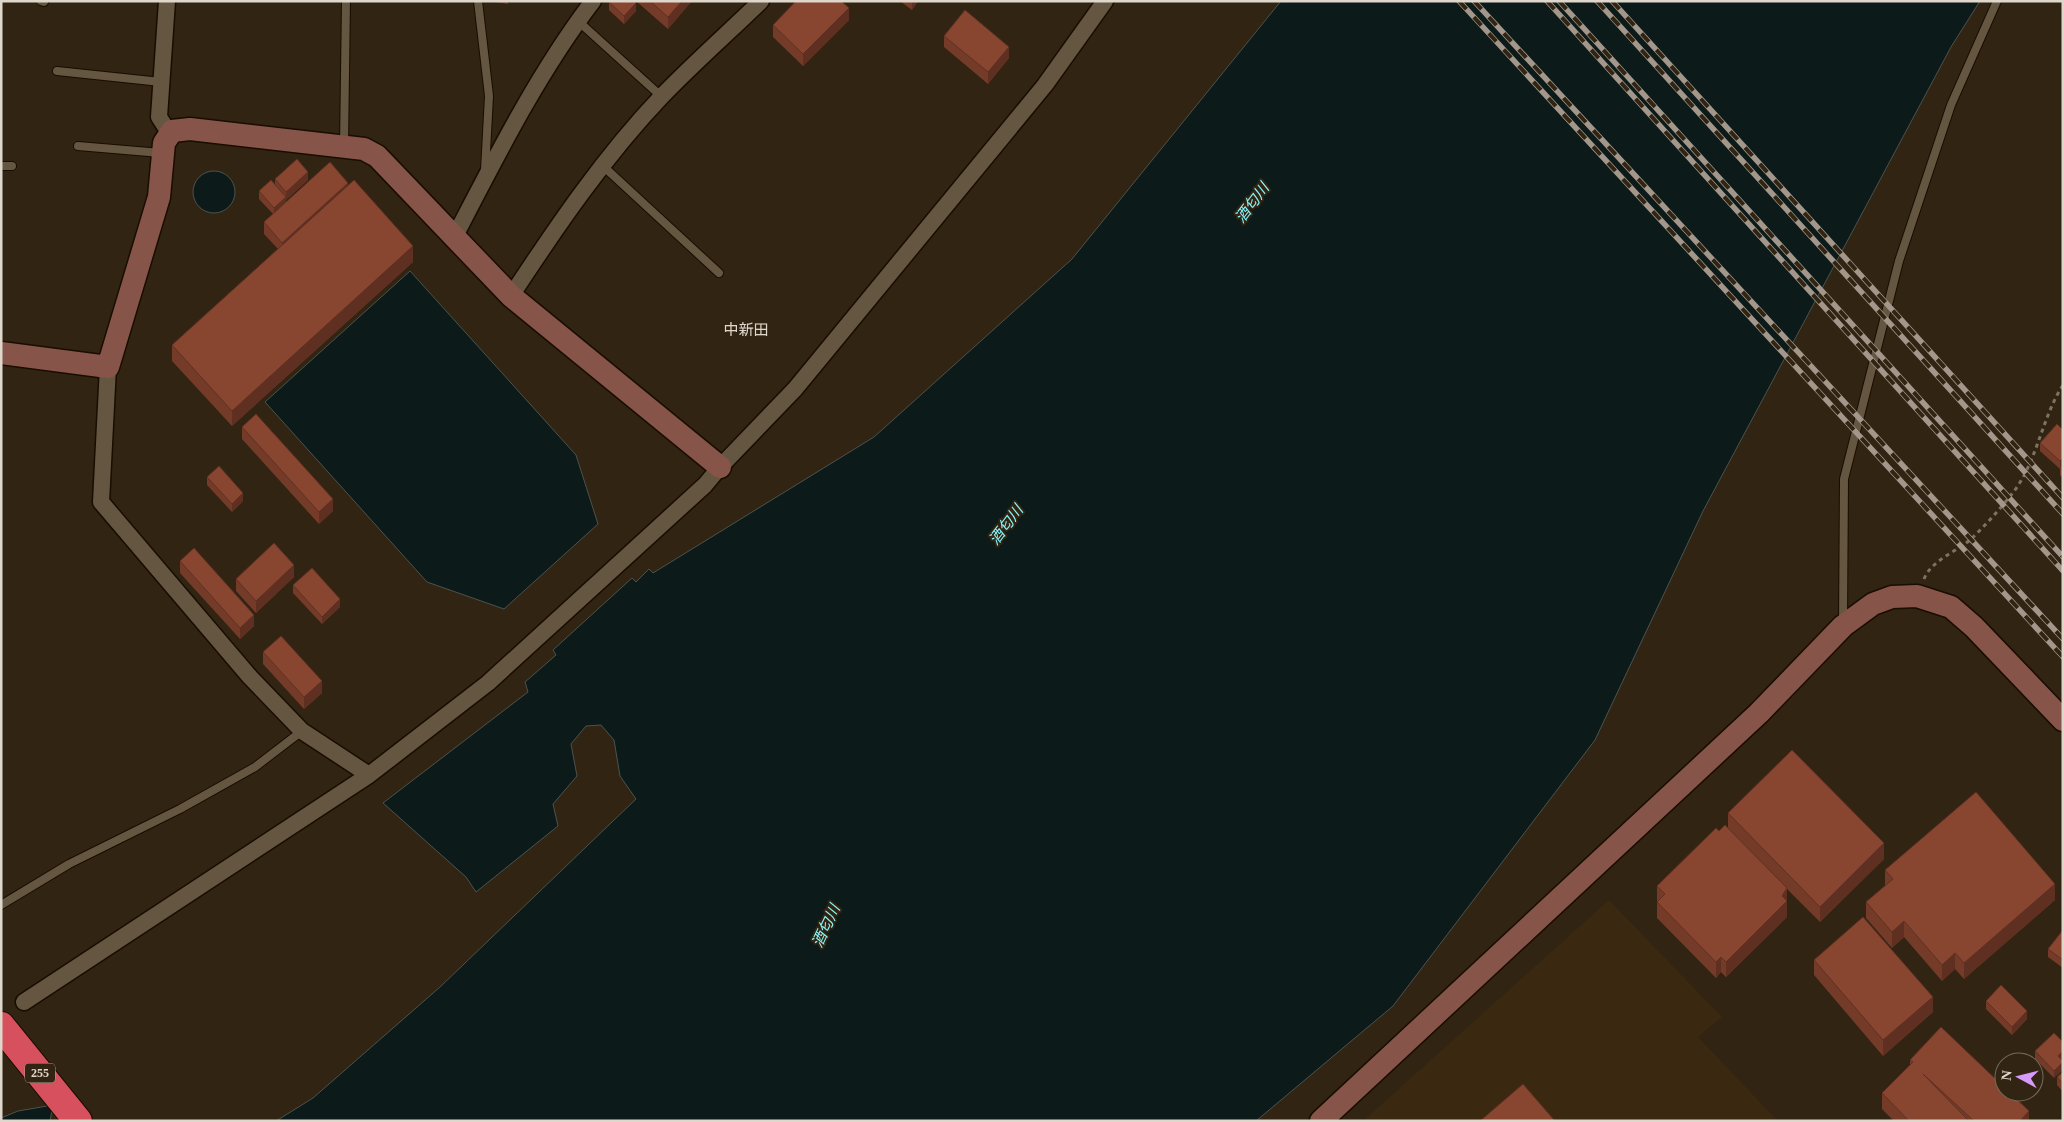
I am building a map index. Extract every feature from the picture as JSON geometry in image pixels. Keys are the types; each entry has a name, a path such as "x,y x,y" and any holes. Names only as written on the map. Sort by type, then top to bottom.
{"highway":[{"name":"255","path":"1,1026 78,1121"}],"street":[{"path":"167,1 159,117 166,144 159,197 108,367 101,502 250,677 302,731 369,775"},
{"path":"454,238 484,180 578,21 593,1"},
{"path":"511,296 565,214 603,166 662,97 761,1"},
{"path":"24,1002 369,775 488,683 705,485 802,382 1045,85 1105,1"},
{"path":"166,144 180,129 190,129 364,149 377,156 511,296 720,467"},
{"path":"1,353 108,367"},
{"path":"1321,1121 1759,713 1843,626 1873,604 1892,597 1917,596 1951,607 1974,627 2063,720"}],"lane":[{"path":"344,147 346,1"},
{"path":"478,1 489,96 484,180"},
{"path":"1843,626 1844,479 1899,260 1951,105 1998,1"},
{"path":"578,21 662,97"},
{"path":"57,71 161,82"},
{"path":"78,146 166,144"},
{"path":"1,166 12,166"},
{"path":"603,166 719,273"},
{"path":"1,905 69,864 180,809 255,767 302,731"}],"path":[{"path":"1917,596 1926,573 1970,540 2013,493 2024,472 2048,412 2063,385"}],"shaded area":[{"path":"1609,900 1722,1017 1698,1037 1778,1121 1363,1121"}],"water":[{"name":"酒匂川","path":"1281,1 1980,1 1951,47 1703,511 1595,740 1393,1006 1256,1121 276,1121 313,1098 440,987 636,799 620,776 614,740 601,725 586,726 571,744 577,776 553,804 558,826 476,892 466,877 383,803 528,692 525,682 556,655 553,650 632,578 636,582 649,569 653,573 874,437 1072,259"},
{"path":"218,171 226,174 232,180 235,192 232,204 226,210 210,213 202,210 196,204 193,188 196,180 202,174"},
{"path":"410,271 576,455 598,524 504,609 427,582 265,402"},
{"path":"53,1105 50,1121 1,1121 1,1118 18,1111"}],"building":[{"path":"610,1 635,1 636,3 624,16"},
{"path":"650,1 682,1 668,17"},
{"path":"796,1 841,1 849,8 803,54 773,25"},
{"path":"965,10 1009,47 988,72 944,36"},
{"path":"297,159 308,172 286,192 275,179"},
{"path":"330,162 348,183 282,243 264,222"},
{"path":"271,180 286,197 274,208 259,191"},
{"path":"354,180 413,246 232,411 172,345"},
{"path":"256,414 333,499 319,512 242,427"},
{"path":"2057,424 2063,430 2063,458 2060,461 2040,443"},
{"path":"219,466 243,493 232,504 207,477"},
{"path":"274,543 294,565 256,601 236,579"},
{"path":"194,548 254,615 240,628 180,561"},
{"path":"312,568 340,599 322,617 293,585"},
{"path":"281,636 322,681 304,697 263,652"},
{"path":"1792,750 1884,843 1820,907 1728,813"},
{"path":"1976,792 2055,884 1964,963 1955,953 1942,965 1904,921 1892,932 1866,902 1893,879 1885,870"},
{"path":"1725,825 1787,888 1782,896 1787,901 1726,962 1721,957 1716,962 1657,902 1665,894 1657,886 1716,828 1719,831"},
{"path":"1863,917 1933,997 1883,1040 1814,960"},
{"path":"2063,930 2063,960 2048,949"},
{"path":"2001,985 2027,1011 2012,1027 1986,1001"},
{"path":"1941,1027 1994,1077 1994,1102 2020,1102 2029,1111 2020,1121 1974,1121 1923,1074 1969,1121 1909,1121 1882,1093 1913,1062 1910,1060"},
{"path":"2054,1033 2063,1042 2063,1051 2058,1056 2063,1062 2054,1071 2044,1060 2044,1052 2035,1051"},
{"path":"2063,1072 2063,1084 2057,1077"},
{"path":"1523,1084 1555,1121 1480,1121"}],"railway":[{"path":"1459,1 2063,657"},
{"path":"1474,1 2063,639"},
{"path":"1547,1 2063,571"},
{"path":"1559,1 2063,557"},
{"path":"1597,1 2063,514"},
{"path":"1612,1 2063,498"}],"district":[{"name":"中新田","path":"746,330"}]}
